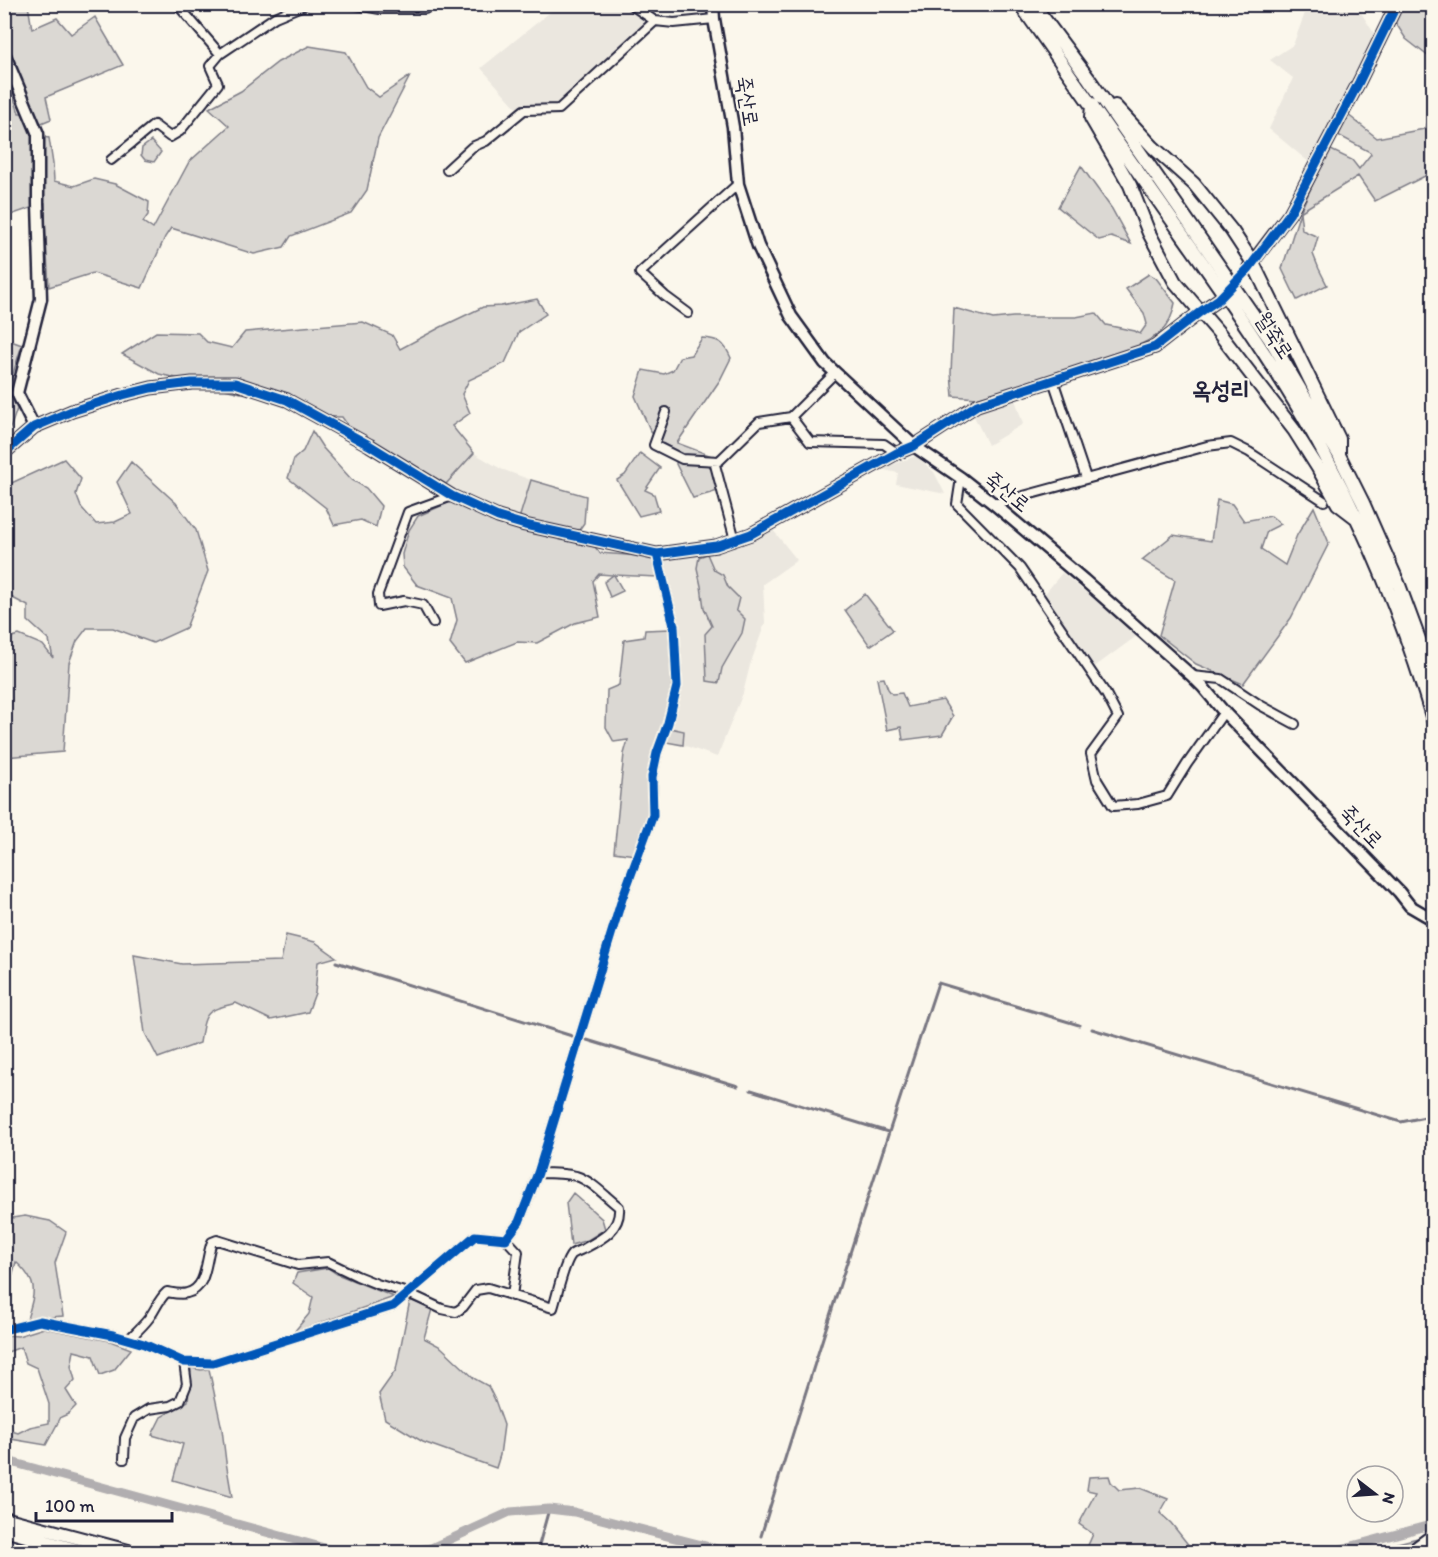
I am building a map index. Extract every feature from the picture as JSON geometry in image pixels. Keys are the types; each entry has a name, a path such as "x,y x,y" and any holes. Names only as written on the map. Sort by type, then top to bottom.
{"main road":[{"name":"월죽로","path":"1020,4 1262,349 1296,403 1331,466 1386,584 1419,674 1434,723"},
{"name":"월죽로","path":"1033,4 1089,79 1272,342 1339,455 1399,585 1434,682"},
{"path":"1089,79 1102,86 1118,111 1194,184 1232,231 1339,439 1339,455"},
{"path":"1092,104 1091,118 1130,185 1161,258 1175,282 1226,342 1294,430 1338,504 1357,519"},
{"path":"4,1518 132,1552"},
{"path":"4,1530 84,1552"},
{"path":"1411,1552 1434,1535"}],"street":[{"path":"177,4 220,54"},
{"path":"111,160 154,125 170,137 180,131 218,84 210,66 220,54 275,17 306,4"},
{"path":"351,4 380,9 425,9 425,4"},
{"path":"630,4 655,21 674,23 714,19"},
{"name":"죽산로","path":"713,4 733,127 738,184 758,246 791,316 825,363 915,446 993,504 1084,580 1192,676 1410,906 1434,920"},
{"path":"1251,265 1290,213 1397,4"},
{"path":"447,170 472,147 486,141 524,110 559,109 655,21"},
{"path":"4,53 38,134 41,299 17,393 34,427"},
{"path":"688,313 640,273 738,184"},
{"path":"4,453 34,427 72,411 123,395 152,388 192,383 235,383 287,400 369,445 452,496 498,517 657,554 716,546 751,534 897,453 915,446 977,405 1155,347 1219,299"},
{"path":"666,412 654,445 682,459 719,461 759,422 790,417 835,373"},
{"path":"1053,380 1086,478"},
{"path":"790,417 810,442 884,444 897,453"},
{"path":"993,504 1207,446 1231,443 1249,452 1324,501"},
{"path":"714,461 735,540"},
{"path":"961,478 957,504 1020,568 1106,694 1118,717 1091,753 1097,780 1113,806 1138,804 1167,796 1224,712"},
{"path":"433,623 423,605 404,601 379,606 378,594 408,512 452,496"},
{"path":"506,1239 519,1222 538,1173 622,899 652,815 652,777 676,686 674,626 657,554"},
{"path":"1192,676 1221,679 1260,705 1295,724"},
{"path":"128,1340 151,1316 160,1298 167,1292 185,1294 197,1289 204,1275 208,1251 212,1242 217,1240 298,1265 328,1262 377,1284 408,1293 442,1309 456,1312 463,1307 476,1290 488,1288 553,1308 563,1273 572,1255 613,1230 620,1214 619,1207 591,1184 577,1177 558,1173 538,1173"},
{"path":"4,1330 40,1321 113,1335 144,1344 184,1362 213,1363 393,1306 475,1236 506,1239 518,1252 512,1296"},
{"path":"124,1459 125,1438 134,1418 148,1408 171,1406 180,1401 187,1384 184,1362"}],"shaded area":[{"path":"4,5 28,5 32,29 57,18 71,34 95,17 123,65 46,97 51,119 39,124 5,40"},
{"path":"559,5 646,5 645,7 659,26 560,116 524,116 481,68"},
{"path":"1308,5 1343,5 1360,11 1375,35 1310,163 1269,129 1293,78 1270,60 1293,45"},
{"path":"1404,5 1433,5 1433,60 1406,39 1395,22"},
{"path":"309,46 346,52 366,87 379,97 410,76 378,138 367,190 351,213 291,236 284,247 254,254 171,228 142,288 93,273 49,287 45,203 5,217 4,76 6,75 19,113 26,113 34,135 49,138 54,181 74,186 94,179 115,184 149,202 148,215 143,222 153,229 189,162 229,126 209,108 241,91 278,62"},
{"path":"1347,114 1377,138 1424,129 1433,115 1433,172 1375,201 1358,176 1300,212 1329,149 1352,160 1359,169 1371,154 1336,134"},
{"path":"151,141 161,152 154,162 145,160 141,155 142,148"},
{"path":"1081,166 1112,209 1131,244 1111,237 1099,240 1058,207"},
{"path":"1300,212 1302,230 1318,237 1313,254 1327,285 1297,300 1282,269"},
{"path":"1149,274 1156,278 1175,303 1170,320 1155,337 1131,349 1015,387 977,398 953,396 951,373 954,308 993,319 1076,317 1096,313 1106,325 1140,334 1147,324 1144,313 1126,289"},
{"path":"537,299 546,314 519,332 505,363 469,380 462,394 470,413 452,426 474,453 446,484 351,430 342,417 302,416 283,394 265,386 241,393 159,374 122,354 156,332 198,333 207,342 232,348 245,332 363,322 392,335 400,349 483,307"},
{"path":"5,333 11,341 22,345 8,389 17,409 5,440"},
{"path":"702,338 720,342 731,358 720,380 677,443 717,458 715,479 718,491 693,498 676,464 677,451 662,443 651,432 635,396 643,370 664,374 673,370 680,357 691,355"},
{"path":"1014,396 1023,424 988,445 972,412"},
{"path":"312,431 323,448 352,480 366,488 381,506 376,527 361,520 334,525 326,508 288,478 294,459 303,451"},
{"path":"474,453 501,469 531,480 519,519 490,510 446,484"},
{"path":"640,453 660,468 645,490 654,494 659,511 639,516 617,480 625,475"},
{"path":"916,456 934,472 945,494 896,484 898,473 880,469"},
{"path":"64,459 81,479 76,494 81,507 96,524 115,522 132,514 117,482 131,462 176,503 196,530 208,571 186,628 153,643 113,628 87,628 77,641 69,663 63,752 5,757 5,639 19,635 43,645 53,658 49,640 28,621 28,606 5,594 5,495 7,485"},
{"path":"531,480 586,496 584,523 577,533 519,519"},
{"path":"469,499 490,510 490,521 595,547 600,553 654,557 658,577 614,575 623,591 610,597 604,582 613,575 599,574 593,581 600,617 575,623 537,643 517,642 465,663 450,644 457,620 452,598 417,585 403,567 402,554 409,530 418,516 450,502"},
{"path":"1217,500 1232,504 1244,521 1271,516 1281,524 1267,531 1261,549 1285,565 1297,535 1314,507 1329,543 1291,618 1243,684 1196,664 1159,635 1175,580 1142,560 1173,535 1211,541"},
{"path":"773,530 797,560 763,584 765,623 743,693 717,757 683,745 684,731 670,728 679,689 661,561 716,551 756,539"},
{"path":"707,554 714,570 723,575 728,587 739,598 736,610 745,619 742,633 722,668 719,683 707,681 705,634 712,626 704,608 697,568 699,557"},
{"path":"1062,573 1138,635 1093,668 1043,596"},
{"path":"865,594 893,630 870,646 845,610"},
{"path":"670,629 672,681 667,710 651,762 649,813 635,855 614,852 624,754 628,740 614,742 606,727 607,690 619,685 624,640 644,637 645,630"},
{"path":"884,678 892,694 902,693 908,707 943,700 953,716 942,735 903,740 901,727 887,730 877,679"},
{"path":"670,728 684,731 683,745 666,742"},
{"path":"286,935 315,942 336,957 318,962 315,993 308,1012 271,1020 236,1003 226,1006 212,1011 205,1018 200,1043 158,1058 145,1033 134,955 182,964 281,961"},
{"path":"573,1193 602,1219 605,1229 588,1240 571,1245 566,1203"},
{"path":"25,1216 50,1221 66,1232 55,1263 63,1316 27,1319 33,1295 32,1282 16,1262 5,1302 5,1221"},
{"path":"328,1268 337,1274 394,1297 294,1332 309,1314 313,1297 293,1283 297,1273"},
{"path":"410,1300 432,1309 424,1338 441,1347 475,1379 488,1386 504,1425 496,1468 423,1442 385,1419 379,1394 396,1370"},
{"path":"44,1328 110,1341 131,1349 114,1370 100,1375 93,1356 74,1351 71,1366 75,1380 66,1390 76,1406 61,1417 46,1445 5,1438 5,1429 18,1433 30,1427 49,1423 49,1404 37,1368 26,1363 21,1347 5,1353 5,1335 18,1336"},
{"path":"191,1368 209,1369 222,1429 232,1497 173,1480 183,1444 152,1435 161,1417 188,1401"},
{"path":"1109,1476 1111,1482 1119,1490 1140,1488 1168,1499 1160,1513 1194,1552 1085,1552 1093,1534 1079,1524 1096,1492 1087,1490 1089,1477"},
{"path":"1433,1534 1433,1552 1363,1552"}],"waterway":[{"path":"336,962 572,1036"},
{"path":"761,1536 938,983 1079,1025"},
{"path":"1092,1029 1401,1122 1430,1116 1434,1113"},
{"path":"587,1040 738,1086"},
{"path":"751,1090 888,1132"},
{"path":"4,1460 339,1552"},
{"path":"537,1552 549,1509"},
{"path":"406,1552 431,1548 510,1512 549,1509 574,1512 729,1552"},
{"path":"1330,1552 1434,1524"}],"tunnel":[{"path":"1227,290 1249,268"}],"cycle path":[{"path":"4,453 34,427 72,411 123,395 151,388 192,383 235,383 287,400 369,445 452,496 498,517 657,554 716,546 751,534 897,453 914,446 977,405 1155,347 1219,299 1249,268 1290,213 1397,4"},
{"path":"4,1330 40,1321 113,1335 144,1344 184,1362 213,1363 393,1306 475,1236 506,1239 519,1222 538,1173 622,899 653,815 652,777 677,686 674,626 657,554"}],"district":[{"name":"옥성리","path":"1221,389"}]}
